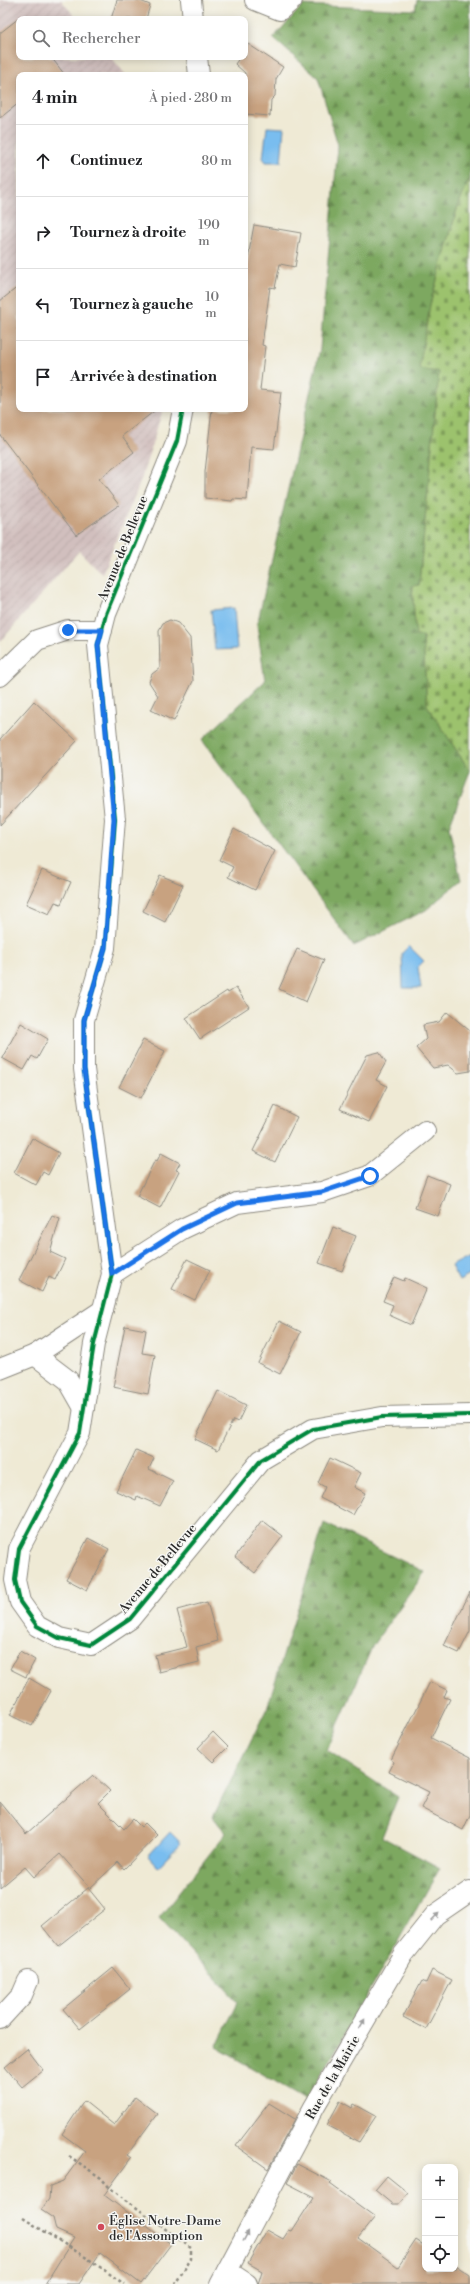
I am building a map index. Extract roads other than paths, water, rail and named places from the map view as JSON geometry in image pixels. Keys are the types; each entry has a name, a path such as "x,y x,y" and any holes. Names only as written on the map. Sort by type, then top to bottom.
{"street":[{"path":"190,0 193,16"},
{"path":"255,0 280,10 292,0"},
{"path":"197,60 199,72"},
{"name":"Avenue de Bellevue","path":"182,412 177,441 106,614 98,645 114,819 105,948 84,1020 84,1069 112,1274 94,1344 80,1433 19,1550 15,1580 20,1602 37,1626 59,1638 91,1645 130,1619 261,1460 313,1429 382,1417 470,1415"},
{"path":"0,676 37,640 68,630 102,630"},
{"path":"112,1274 182,1229 237,1203 322,1192 370,1176 425,1131"},
{"path":"0,1369 35,1356 102,1310"},
{"path":"35,1356 68,1380 84,1408"},
{"name":"Rue de la Mairie","path":"224,2277 314,2107 403,1955 435,1915 470,1891"},
{"path":"0,2019 22,1995 28,1981"},
{"path":"224,2277 246,2284"}],"water":[{"path":"267,127 284,128 281,162 266,162 263,158"},
{"path":"234,608 237,649 215,650 211,610"},
{"path":"409,946 424,961 418,967 421,988 403,988 402,953"},
{"path":"470,1256 470,1275 459,1281 451,1266"},
{"path":"170,1832 181,1843 158,1867 148,1856"}],"place":[{"name":"Église Notre-Dame de l'Assomption","path":"101,2227"}]}
